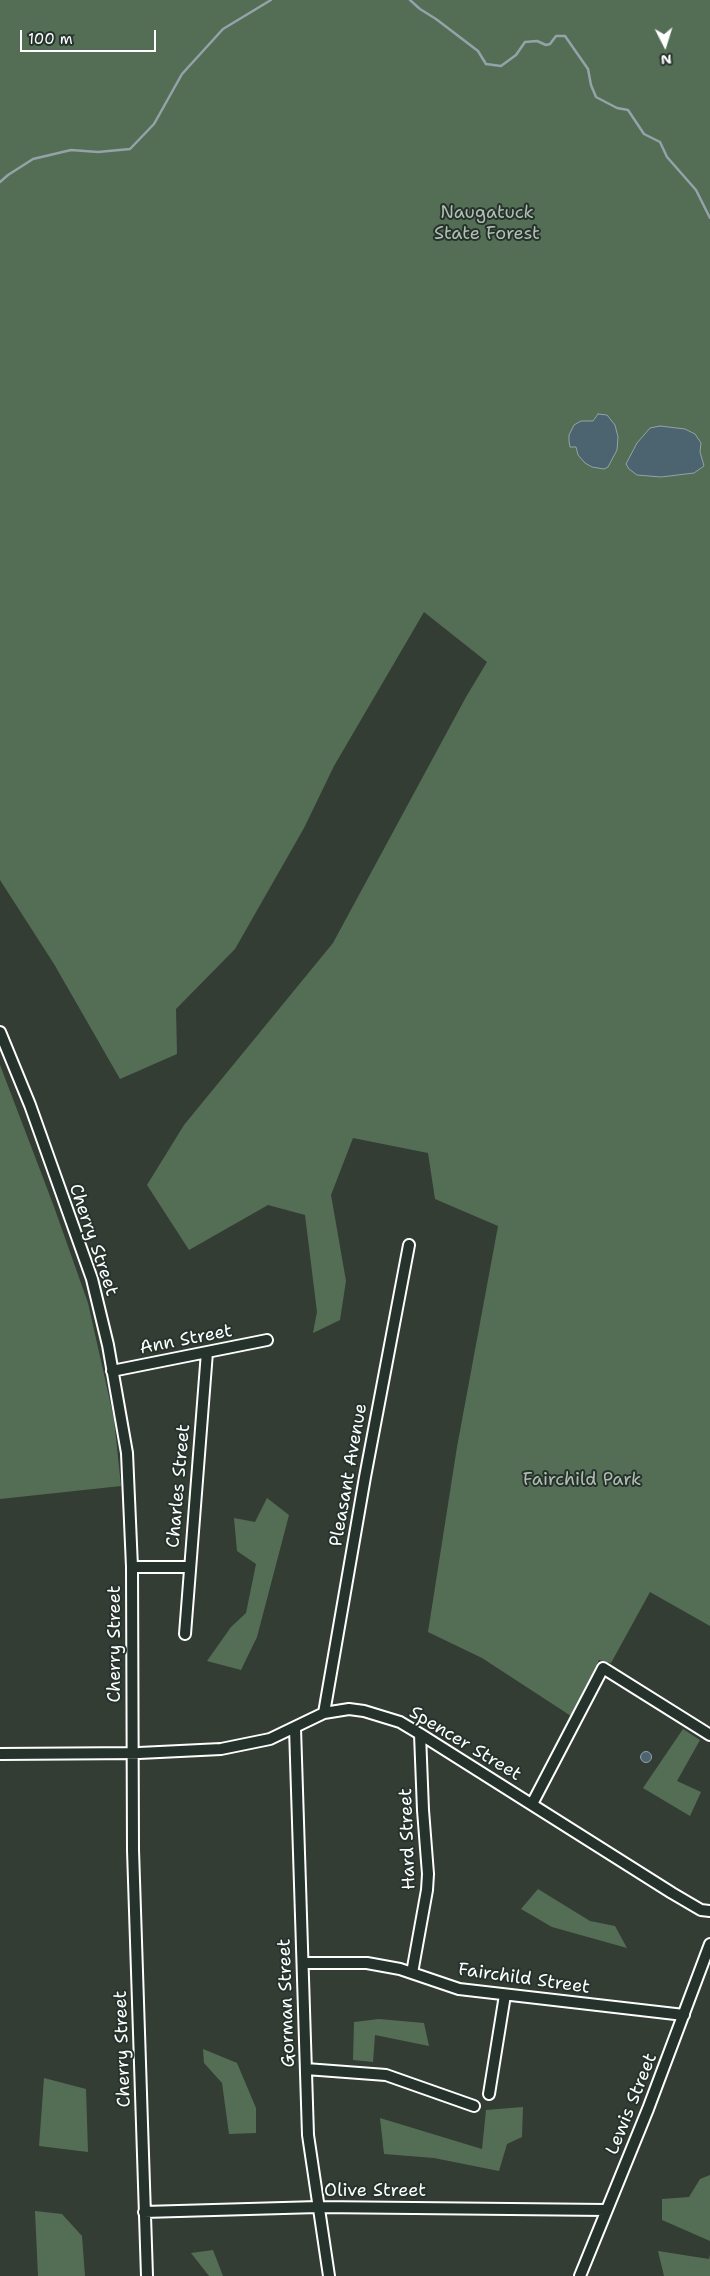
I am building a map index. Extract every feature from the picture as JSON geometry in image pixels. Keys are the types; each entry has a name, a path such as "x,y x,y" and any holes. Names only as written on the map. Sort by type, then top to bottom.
{"street":[{"name":"Cherry Street","path":"0,1032 30,1104 92,1278 127,1453 132,1567 132,1753 144,2212 148,2276"},
{"name":"Pleasant Avenue","path":"324,1713 364,1477 409,1244"},
{"name":"Ann Street","path":"112,1371 267,1340"},
{"name":"Charles Street","path":"132,1567 189,1566 207,1352"},
{"path":"185,1634 189,1566"},
{"path":"532,1804 603,1668 710,1735"},
{"name":"Spencer Street","path":"0,1754 132,1753 221,1749 270,1739 324,1713 349,1709 364,1711 400,1722 672,1893 702,1910 710,1911"},
{"name":"Gorman Street","path":"295,1728 308,2135 329,2276"},
{"name":"Hard Street","path":"412,1973 428,1890 420,1734"},
{"name":"Lewis Street","path":"580,2276 684,2015 710,1944"},
{"name":"Fairchild Street","path":"302,1963 367,1963 412,1973 459,1989 684,2015"},
{"path":"489,2094 505,1995"},
{"path":"306,2069 386,2075 474,2106"},
{"name":"Olive Street","path":"144,2212 318,2207 606,2210"}],"green space":[{"path":"0,0 710,0 710,1626 650,1592 611,1663 599,1660 571,1716 482,1658 428,1632 457,1447 498,1226 435,1199 428,1153 353,1138 331,1195 346,1281 340,1320 313,1333 317,1312 305,1215 268,1205 189,1250 147,1185 184,1125 333,943 466,697 487,662 424,612 334,766 304,828 235,949 176,1009 177,1054 120,1079 54,964 0,880"},
{"path":"0,1065 53,1204 88,1303 114,1419 121,1486 0,1499"},
{"path":"267,1498 289,1515 257,1637 241,1670 207,1661 231,1627 246,1613 256,1564 237,1551 234,1518 255,1522"},
{"path":"683,1729 700,1740 677,1781 701,1792 690,1816 643,1788"},
{"path":"538,1889 590,1921 615,1926 627,1948 552,1927 521,1909"},
{"path":"379,2019 424,2023 429,2046 375,2035 373,2062 353,2060 354,2022"},
{"path":"203,2049 237,2063 256,2108 256,2133 229,2134 222,2083 204,2063"},
{"path":"44,2078 86,2089 88,2152 39,2146"},
{"path":"523,2107 522,2137 507,2144 499,2171 434,2158 384,2154 380,2118 482,2149 486,2110"},
{"path":"710,2175 710,2241 662,2220 662,2199 689,2197 700,2179"},
{"path":"35,2211 62,2214 82,2236 85,2276 38,2276"},
{"path":"213,2250 223,2276 209,2276 191,2253"},
{"path":"658,2251 709,2259 710,2255 710,2276 664,2276"}],"water":[{"path":"598,414 607,415 615,425 618,437 617,450 608,467 604,469 592,467 585,463 578,455 576,447 570,447 569,441 569,435 574,425 581,421 593,421"},
{"path":"660,426 685,429 695,434 701,443 700,452 704,466 694,473 661,477 637,475 629,469 626,464 637,443 650,428"},
{"path":"646,1751 652,1757 646,1763 640,1757"}],"waterway":[{"path":"0,182 33,159 71,150 98,152 130,149 154,124 182,74 223,29 271,0"},
{"path":"410,0 478,51 486,64 501,66 516,55 525,42 537,41 546,45 550,44 556,36 565,36 588,69 591,85 596,97 617,108 628,110 644,134 660,142 667,157 696,190 710,218"}],"park label":[{"name":"Naugatuck State Forest","path":"487,223"},
{"name":"Fairchild Park","path":"582,1480"}]}
